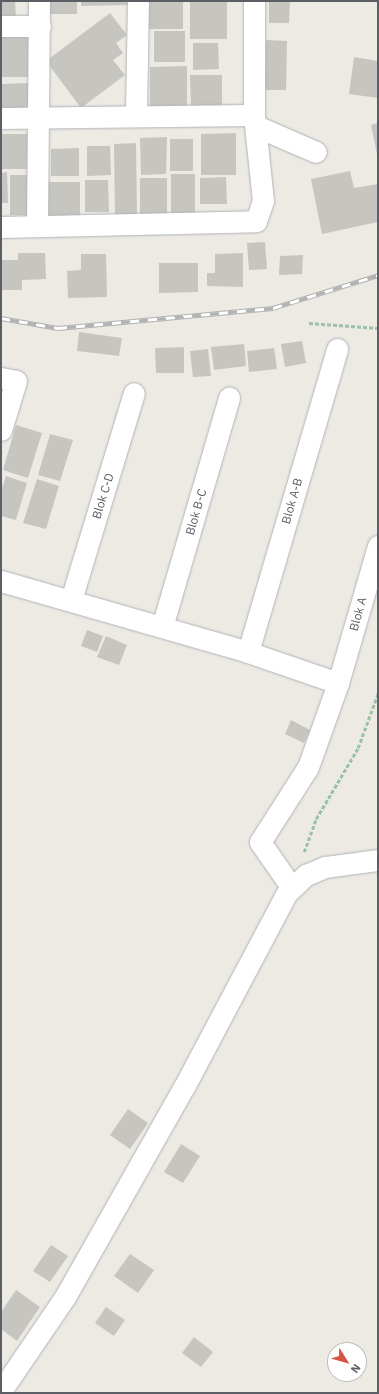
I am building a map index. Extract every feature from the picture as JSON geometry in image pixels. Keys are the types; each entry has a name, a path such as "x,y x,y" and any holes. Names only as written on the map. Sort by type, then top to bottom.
{"street":[{"path":"36,226 40,26 39,1"},
{"path":"136,114 138,1"},
{"path":"1,227 256,221 263,201 255,121 254,1"},
{"path":"1,26 40,26"},
{"path":"1,118 136,114 255,121 316,152"},
{"name":"Blok A-B","path":"248,652 337,349"},
{"path":"1,430 9,379"},
{"name":"Blok C-D","path":"71,600 134,393"},
{"name":"Blok B-C","path":"162,627 229,398"},
{"name":"Blok A","path":"299,881 260,842 308,767 338,683 378,546"},
{"path":"1,581 248,652 338,683"},
{"path":"1,1391 65,1296 184,1087 273,915 299,881 336,864 378,860"}],"path":[{"path":"309,323 378,328"},
{"path":"299,881 304,850 314,825 358,748 378,693"}],"building":[{"path":"1,1 15,1 16,17 1,18"},
{"path":"45,1 77,1 77,14 45,14"},
{"path":"81,1 128,1 128,5 81,6"},
{"path":"147,1 183,1 183,29 148,29"},
{"path":"190,1 227,1 227,39 190,39"},
{"path":"269,1 290,1 289,23 269,23"},
{"path":"110,13 127,35 116,43 123,53 113,60 125,75 81,108 46,61"},
{"path":"154,31 185,31 185,62 154,62"},
{"path":"1,37 28,37 29,77 1,77"},
{"path":"266,40 287,41 286,90 265,90"},
{"path":"193,43 218,43 219,69 193,70"},
{"path":"354,57 378,61 378,98 349,94"},
{"path":"187,66 187,108 150,108 150,67"},
{"path":"190,75 222,75 222,109 191,109"},
{"path":"29,83 29,112 1,112 1,84"},
{"path":"378,123 378,154 377,154 371,125"},
{"path":"236,133 236,175 201,175 201,134"},
{"path":"1,134 32,134 32,169 1,169"},
{"path":"167,137 166,174 141,175 140,138"},
{"path":"170,139 193,139 193,171 170,171"},
{"path":"136,143 137,217 115,217 114,144"},
{"path":"87,146 110,146 111,175 87,176"},
{"path":"79,148 79,176 51,176 51,149"},
{"path":"350,171 354,188 378,184 378,222 322,234 311,179"},
{"path":"7,172 8,203 1,203 1,173"},
{"path":"171,174 195,174 195,220 171,220"},
{"path":"10,175 33,175 33,215 10,215"},
{"path":"226,177 227,204 200,204 200,178"},
{"path":"140,178 167,178 167,219 140,220"},
{"path":"85,180 108,180 109,212 85,212"},
{"path":"47,182 80,182 80,222 47,222"},
{"path":"265,242 267,269 249,270 247,243"},
{"path":"18,253 45,253 46,279 22,280 22,290 1,290 1,260 18,260"},
{"path":"243,253 243,287 207,286 207,273 215,273 215,254"},
{"path":"81,254 106,254 107,297 68,298 67,271 81,270"},
{"path":"303,255 302,274 279,275 280,256"},
{"path":"159,263 198,263 198,292 159,293"},
{"path":"79,332 122,338 119,356 77,351"},
{"path":"302,341 306,363 285,367 281,344"},
{"path":"244,344 246,366 214,370 211,347"},
{"path":"184,347 184,373 156,373 155,348"},
{"path":"274,348 277,369 249,372 247,351"},
{"path":"208,349 211,376 193,377 190,351"},
{"path":"16,425 42,433 28,478 3,470"},
{"path":"50,434 73,440 60,481 38,475"},
{"path":"6,476 27,483 16,520 1,516 1,491"},
{"path":"37,479 59,486 46,529 23,523"},
{"path":"87,630 103,636 97,652 81,646"},
{"path":"106,636 127,645 119,665 97,657"},
{"path":"291,720 310,730 304,743 285,734"},
{"path":"128,1109 148,1123 130,1149 110,1135"},
{"path":"181,1144 200,1156 183,1183 164,1172"},
{"path":"51,1245 68,1256 50,1282 33,1271"},
{"path":"130,1254 154,1270 138,1293 114,1276"},
{"path":"16,1290 40,1307 17,1341 1,1329 1,1312"},
{"path":"106,1307 125,1320 114,1336 95,1323"},
{"path":"194,1337 213,1352 201,1367 182,1353"}],"railway":[{"path":"1,318 58,328 273,308 378,275"}]}
